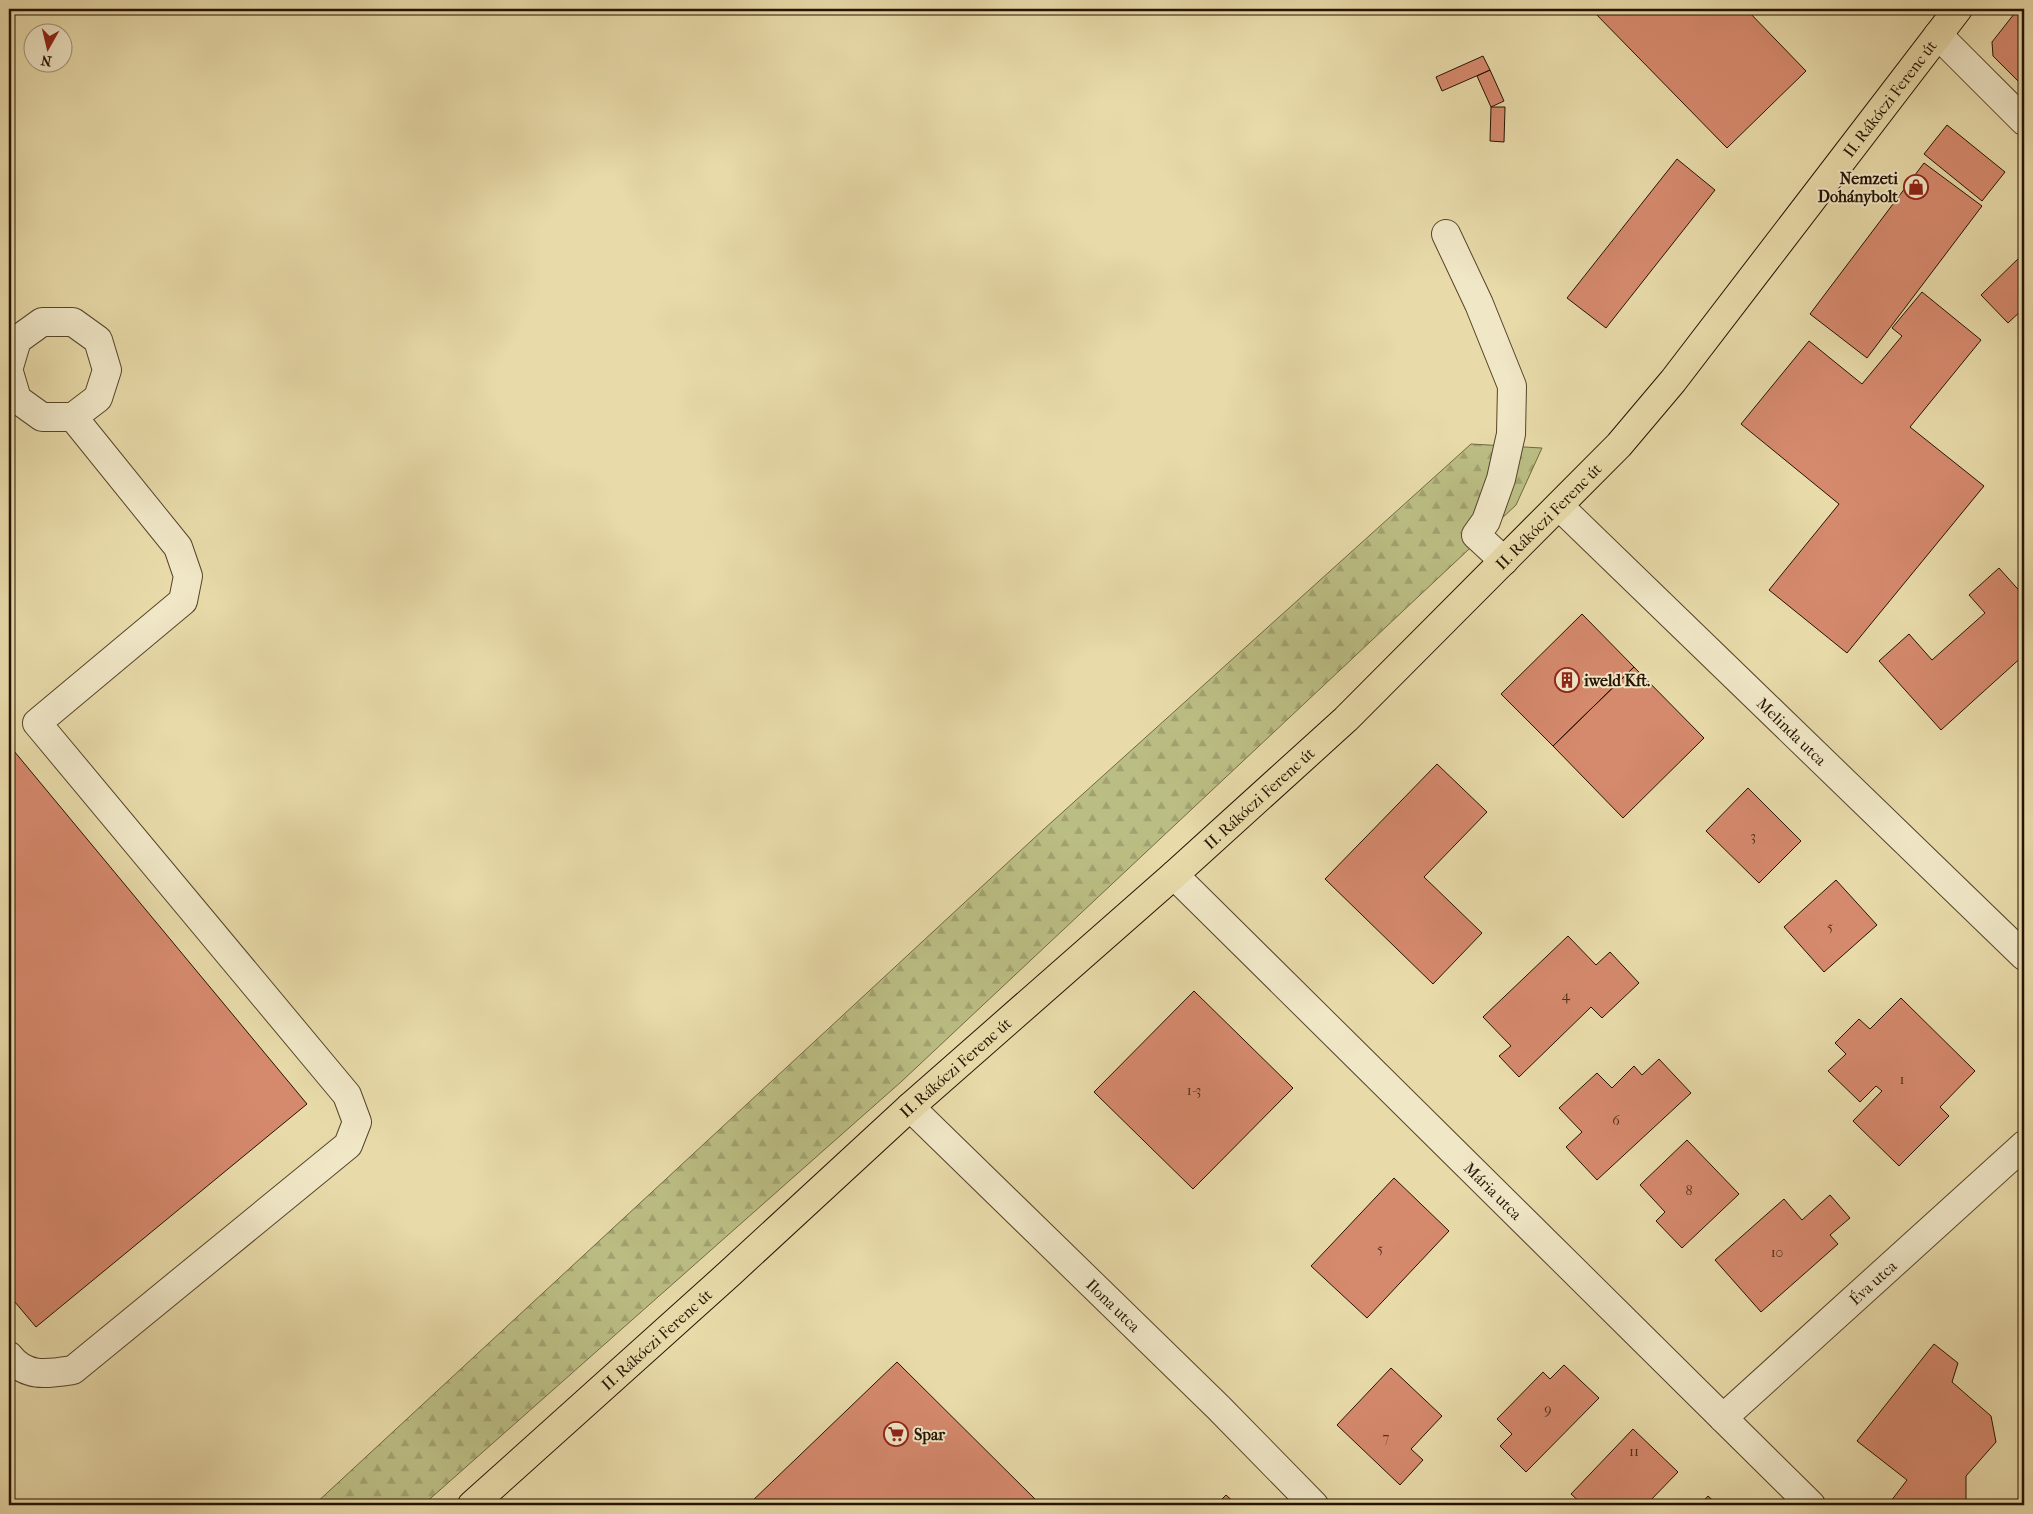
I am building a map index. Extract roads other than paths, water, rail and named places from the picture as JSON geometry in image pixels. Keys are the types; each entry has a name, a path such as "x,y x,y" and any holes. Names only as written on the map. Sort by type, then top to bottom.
{"main road":[{"name":"II. Rákóczi Ferenc út","path":"472,1505 723,1280 910,1107 1174,875 1346,719 1559,506 1619,445 1673,381 1958,9"}],"street":[{"path":"1938,35 2024,121"},
{"path":"1446,234 1479,304 1512,386 1511,434 1501,479 1486,521 1476,535 1504,561"},
{"path":"9,367 17,340 42,322 73,322 98,340 107,370 98,398 73,417 42,417 13,402 9,372"},
{"path":"9,1356 17,1367 42,1374 73,1370 348,1145 357,1122 347,1095 37,723 183,601 188,576 178,547 73,417"},
{"name":"Melinda utca","path":"1559,506 2024,956"},
{"name":"Mária utca","path":"1174,875 1811,1505"},
{"name":"Ilona utca","path":"910,1107 1218,1407 1314,1505"},
{"name":"Éva utca","path":"1723,1418 2024,1145"}],"place":[{"name":"Nemzeti Dohánybolt","path":"1916,187"},
{"name":"iweld Kft.","path":"1567,680"},
{"name":"Spar","path":"896,1434"}]}
